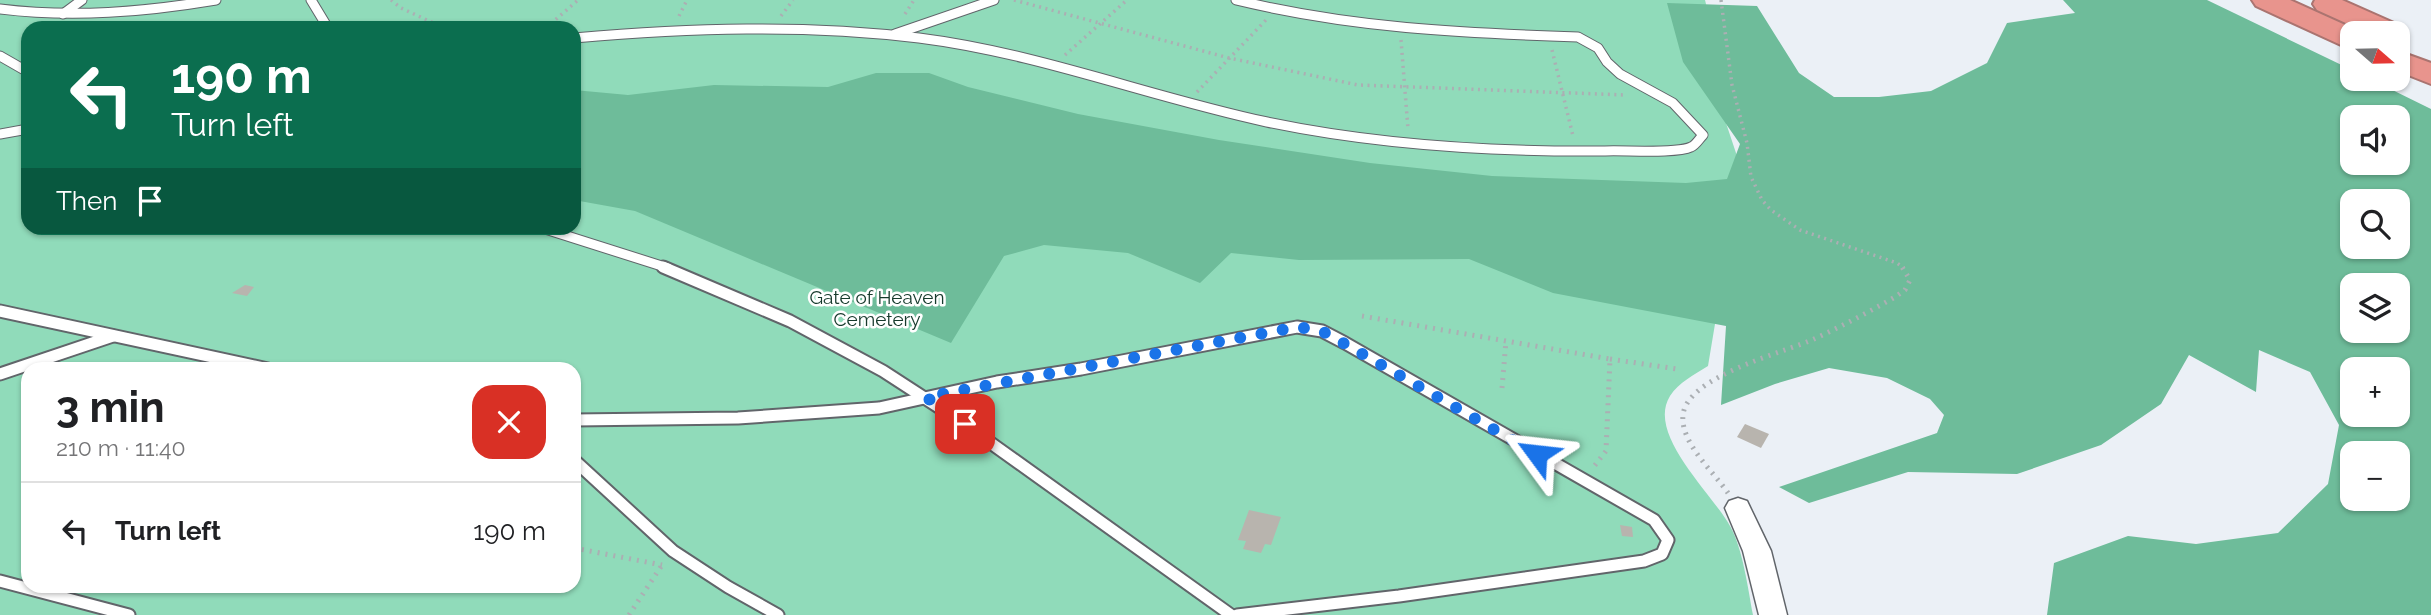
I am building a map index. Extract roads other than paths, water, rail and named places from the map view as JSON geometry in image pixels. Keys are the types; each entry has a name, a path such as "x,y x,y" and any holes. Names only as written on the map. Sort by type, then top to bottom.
{"highway":[{"path":"2266,0 2340,34"},
{"path":"2317,0 2365,21"},
{"path":"2410,41 2431,51"},
{"path":"2410,65 2431,75"}],"street":[{"path":"1738,508 1756,551 1773,615"}],"lane":[{"path":"63,14 82,0"},
{"path":"0,9 63,14 131,11 216,0"},
{"path":"310,0 324,21"},
{"path":"892,35 995,0"},
{"path":"581,37 718,27 813,29 892,35 973,47 1303,129 1410,143 1577,149 1684,149 1701,141 1703,135 1689,117 1662,96 1620,74 1591,43 1570,36 1400,28 1337,21 1236,0"},
{"path":"0,56 21,68"},
{"path":"0,134 21,130"},
{"path":"564,235 707,284 816,335 926,397 1231,615"},
{"path":"0,311 235,362"},
{"path":"581,420 738,418 879,408 1297,327 1322,331 1654,520 1668,540 1662,554 1630,563 1399,596 1237,615"},
{"path":"36,362 113,336"},
{"path":"0,374 21,367"},
{"path":"581,466 673,551 728,587 778,615"},
{"path":"0,581 21,587"},
{"path":"45,593 128,615"}],"park label":[{"name":"Gate of Heaven Cemetery","path":"877,308"}]}
